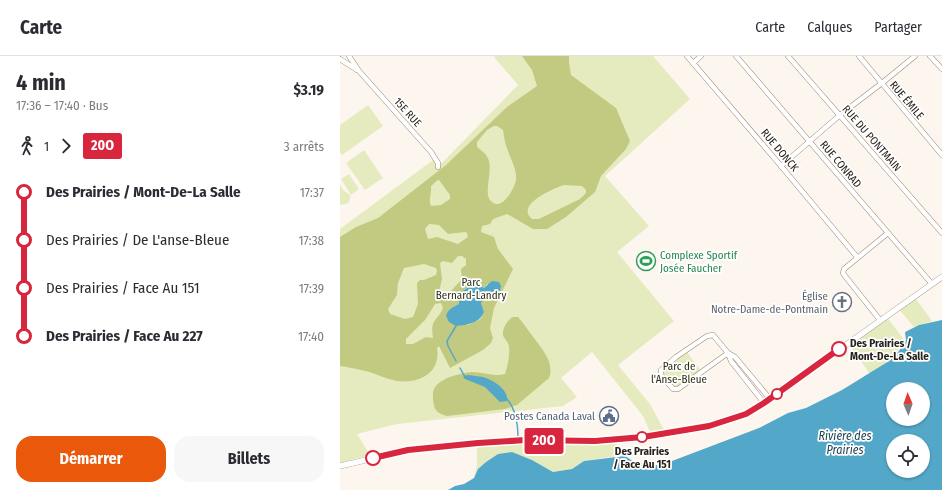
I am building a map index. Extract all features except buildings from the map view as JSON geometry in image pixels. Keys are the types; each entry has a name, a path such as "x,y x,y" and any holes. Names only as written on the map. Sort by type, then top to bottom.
{"street":[{"name":"15E RUE","path":"349,56 359,71 431,152 438,164 438,167"},
{"name":"RUE DONCK","path":"687,56 858,257"},
{"path":"693,63 701,56"},
{"name":"RUE CONRAD","path":"736,56 932,284"},
{"name":"RUE DU PONTMAIN","path":"788,56 942,233"},
{"name":"RUE ÉMILE","path":"859,56 942,155"},
{"path":"782,166 840,115 915,56"},
{"path":"930,56 942,69"},
{"name":"15E RUE","path":"340,59 359,71"},
{"path":"880,320 843,272 844,269 888,233"},
{"path":"340,466 408,450 526,440 595,441 643,437 709,426 746,414 767,401 942,277"},
{"path":"728,353 678,389 673,389 661,375 661,370 676,357 713,334 728,353 731,361 767,401"}],"green space":[{"path":"522,56 569,56 571,75 616,108 630,141 626,149 601,176 595,192 566,217 547,229 533,229 507,214 493,219 490,224 482,226 481,232 494,237 498,249 513,269 494,308 490,328 493,338 491,343 483,350 450,368 439,346 437,348 436,364 432,370 427,375 413,381 397,381 366,371 340,366 340,237 356,227 378,218 446,165 507,107 537,86 532,70","holes":["494,126 497,126 503,130 506,146 515,168 516,182 510,193 501,203 493,203 488,197 490,166 486,155 477,147 477,142 487,130","439,180 450,195 450,199 441,205 431,206 431,186","564,185 582,186 586,190 586,193 580,199 539,219 532,219 528,214 528,208 531,203 552,190","429,224 439,225 448,234 465,232 467,233 468,237 458,244 437,237 428,239 425,229","458,256 462,256 466,259 466,265 461,269 462,279 451,291 441,295 439,292 442,279 440,263 443,261 452,263","424,264 436,268 436,275 420,280 417,283 418,304 413,317 405,319 390,314 388,309 397,295 398,283 404,268","487,284 499,292 483,299 481,303 484,312 482,317 468,325 451,308 459,304 478,285 484,288","441,303 443,308 434,321 432,330 433,338 426,337 413,344 406,344 406,339 425,320 435,304"]},
{"name":"Parc Bernard-Landry","path":"653,56 690,99 605,176 649,226 617,252 674,321 618,365 650,404 664,430 650,432 643,416 592,352 561,378 577,397 563,406 397,424 357,434 370,455 340,463 340,229 433,160 438,167 518,85 494,57"},
{"path":"368,105 383,126 342,155 340,152 340,125"},
{"path":"364,150 383,178 365,190 346,163"},
{"path":"349,174 359,189 351,195 341,179"},
{"path":"340,185 343,190 350,195 348,203 342,205 340,204"},
{"path":"916,299 932,321 914,327 898,308"},
{"path":"886,316 905,341 894,355 870,374 848,343"},
{"path":"513,317 518,317 546,355 550,363 549,378 517,405 505,409 447,416 438,412 434,405 433,391 440,382 445,379 472,372 497,375 505,374 509,349 503,330 509,320"},
{"name":"Parc de l'Anse-Bleue","path":"686,351 702,372 683,387 673,389 661,370"},
{"path":"616,439 618,456 584,461 572,469 553,472 532,460 512,452 498,454 478,469 474,477 477,465 477,443"}],"water":[{"path":"492,281 499,282 501,286 500,291 484,299 481,303 484,312 479,319 473,323 460,326 456,326 449,322 446,316 451,308 459,304 460,293 473,284 484,288"},
{"name":"Rivière des Prairies","path":"942,320 942,490 448,490 455,486 464,484 474,478 478,469 498,454 512,452 532,460 553,472 572,469 584,461 625,456 634,462 653,466 672,461 759,428 788,413 806,408 842,390 889,361 899,351 906,340 905,332 919,325"},
{"path":"467,375 490,379 504,390 507,401 500,402 485,387 463,377"}],"waterway":[{"path":"456,326 447,341 456,361"},
{"path":"460,368 465,377"},
{"path":"506,398 512,406 518,436"}],"bus line":[{"name":"20O","path":"373,458 408,450 478,443 526,440 595,441 643,437 709,426 746,414 764,403 839,349"}],"place":[{"name":"Complexe Sportif Josée Faucher","path":"646,261"},
{"name":"Église Notre-Dame-de-Pontmain","path":"842,302"},
{"name":"Des Prairies / Mont-De-La Salle","path":"839,349"},
{"name":"Postes Canada Laval","path":"609,416"},
{"name":"Des Prairies / Face Au 151","path":"642,437"}]}
